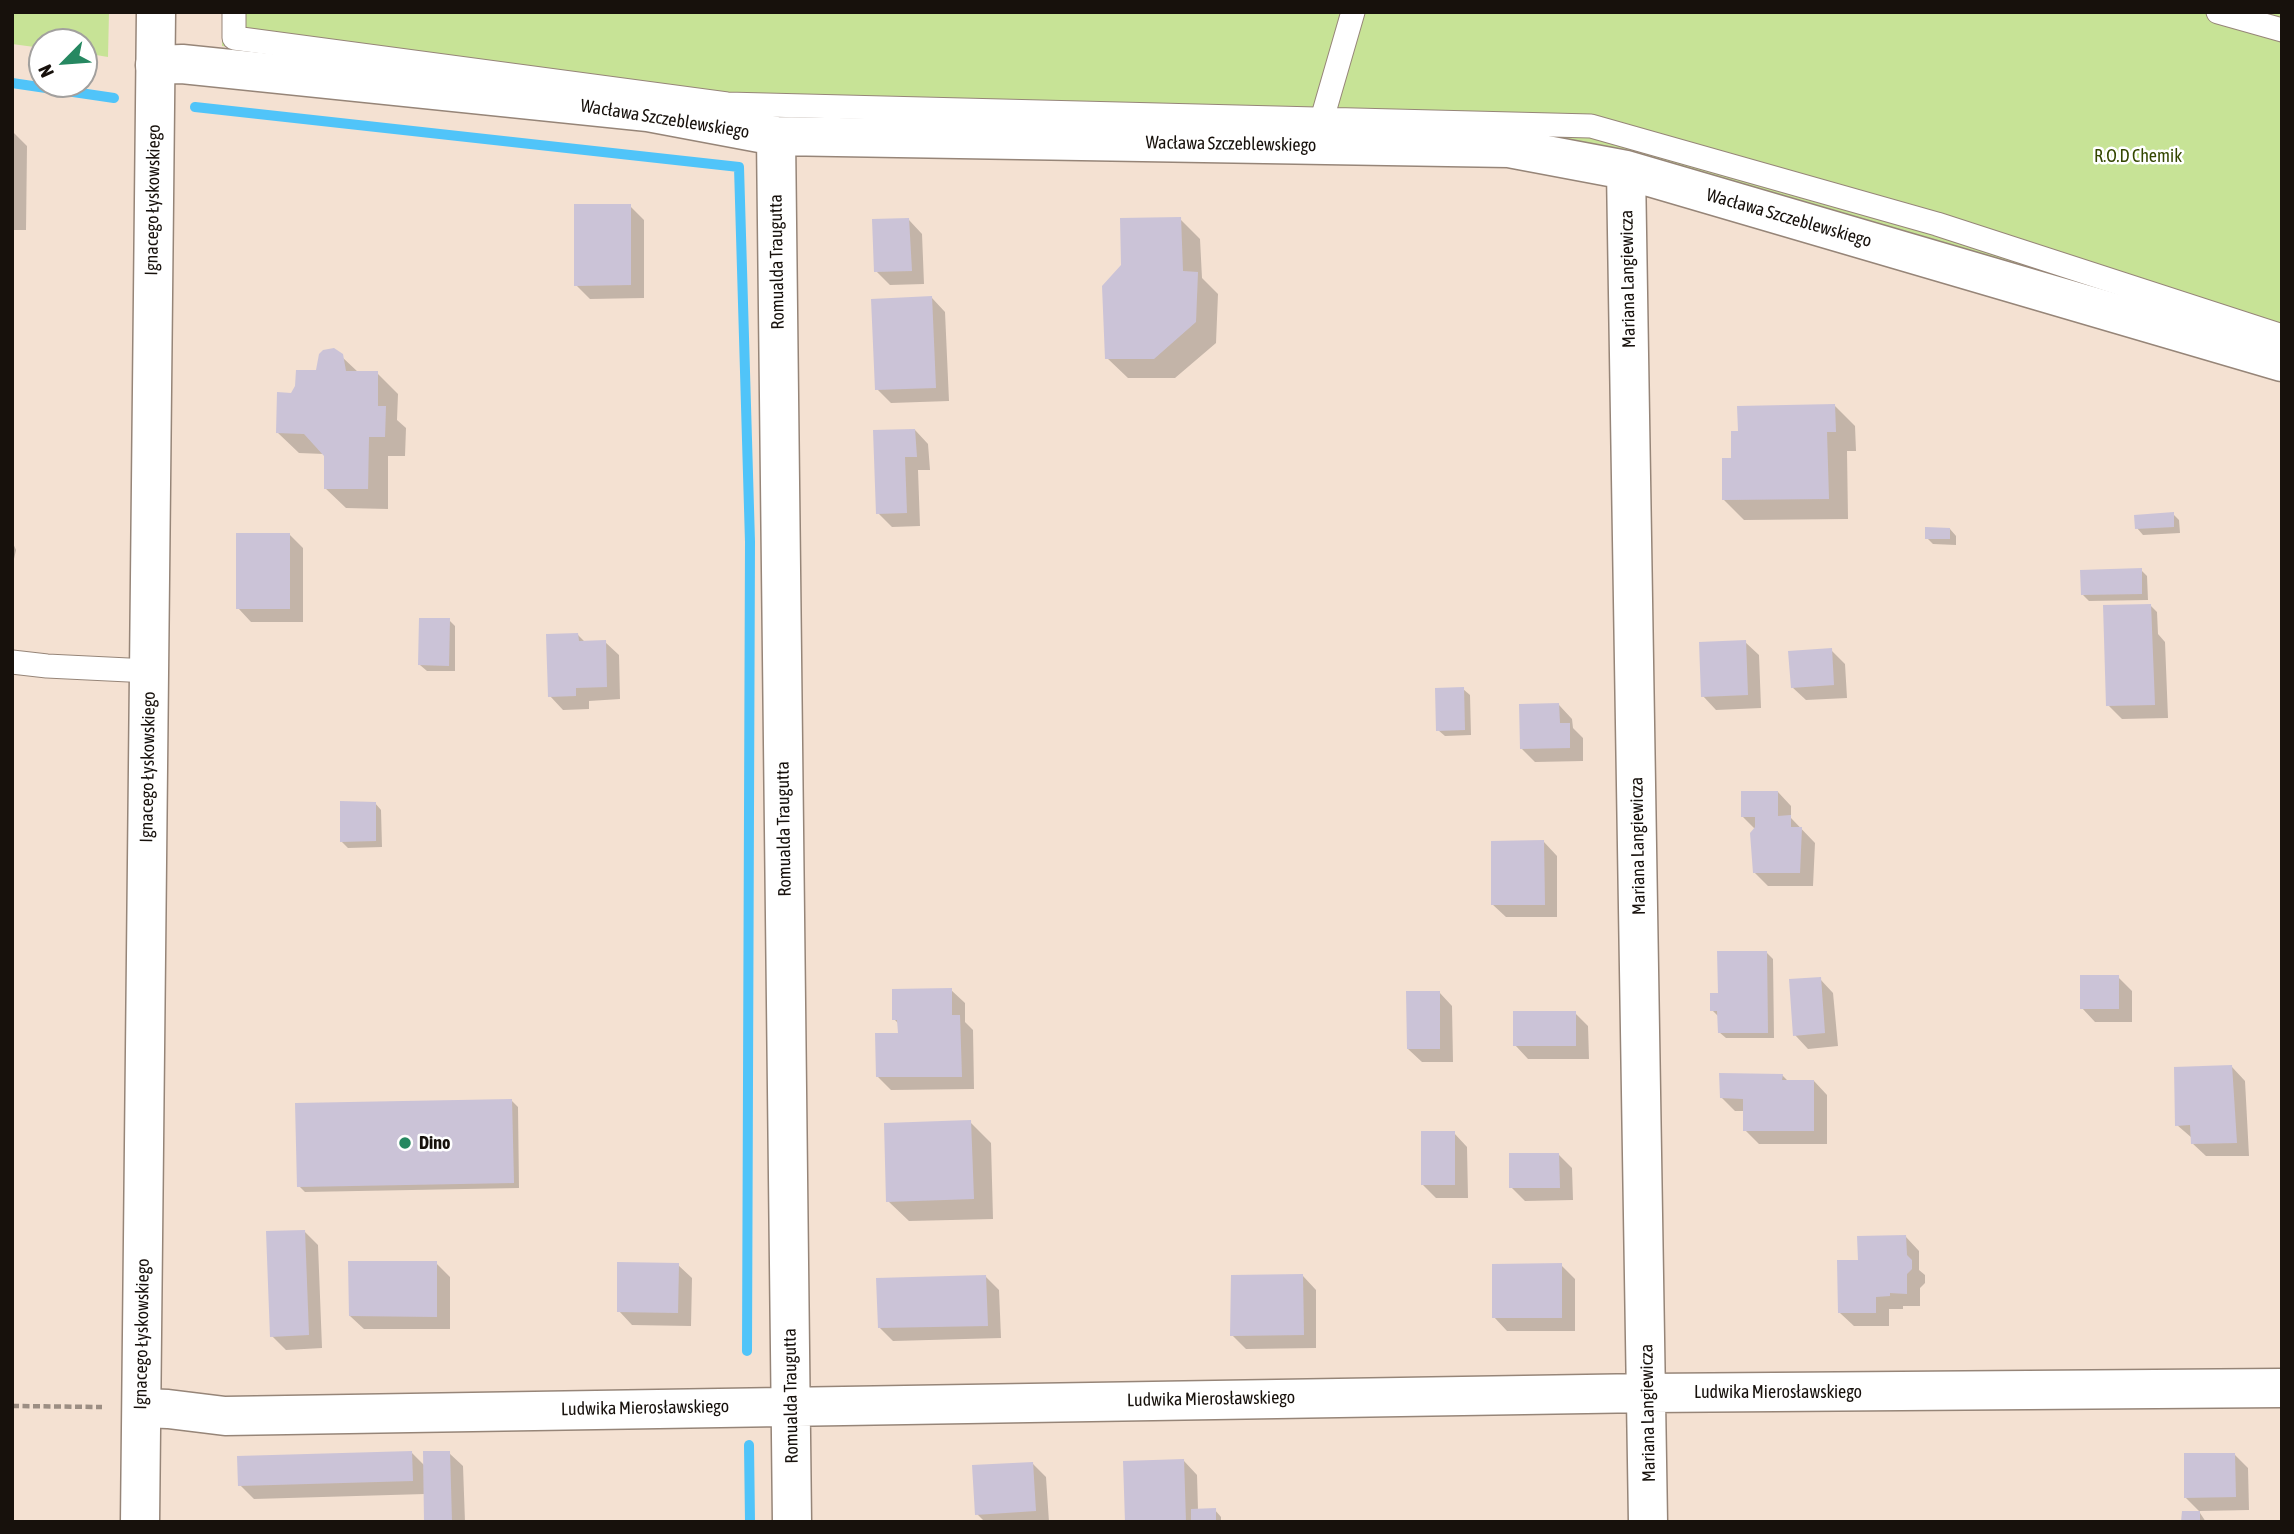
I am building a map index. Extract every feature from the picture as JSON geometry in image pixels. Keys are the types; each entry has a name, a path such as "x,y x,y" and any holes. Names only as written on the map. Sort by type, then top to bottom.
{"street":[{"name":"Ignacego Łyskowskiego","path":"140,1522 156,12"},
{"name":"Wacława Szczeblewskiego","path":"155,65 182,64 648,112 776,136 1509,148 1626,170 2282,362"},
{"name":"Romualda Traugutta","path":"776,136 792,1522"},
{"name":"Mariana Langiewicza","path":"1626,170 1648,1522"},
{"name":"Ludwika Mierosławskiego","path":"142,1408 225,1416 1648,1393 2282,1388"}],"lane":[{"path":"234,12 234,38 727,104 1591,126 1937,224 2282,336"},
{"path":"1322,119 1353,12"},
{"path":"2218,12 2282,30"},
{"path":"12,662 149,671"}],"path":[{"path":"12,1406 142,1408"}],"green space":[{"path":"12,12 109,12 108,57 98,55 98,28 28,28 28,46 12,44"},
{"name":"R.O.D Chemik","path":"222,12 2282,12 2282,346 1587,144 774,119 222,46"}],"building":[{"path":"574,204 631,204 631,285 574,286"},
{"path":"1181,217 1183,271 1198,272 1196,322 1154,359 1105,359 1102,286 1121,265 1120,218"},
{"path":"909,218 912,271 874,272 872,219"},
{"path":"932,296 936,388 875,390 871,299"},
{"path":"334,348 343,354 346,371 378,371 378,406 386,406 385,437 369,437 368,489 324,489 324,456 304,434 276,433 277,392 291,393 295,386 296,370 316,370 319,354 323,350"},
{"path":"1835,404 1836,432 1827,432 1829,499 1722,500 1722,458 1731,458 1731,431 1738,431 1737,406"},
{"path":"915,429 917,457 905,457 907,513 876,514 873,430"},
{"path":"2174,512 2174,527 2135,529 2134,515"},
{"path":"1925,527 1950,528 1950,539 1925,539"},
{"path":"236,533 290,533 290,609 236,609"},
{"path":"2142,568 2142,594 2081,595 2080,570"},
{"path":"2151,604 2155,705 2106,706 2103,605"},
{"path":"419,618 450,618 449,666 418,665"},
{"path":"578,633 579,641 606,640 607,687 576,688 576,696 548,697 546,634"},
{"path":"1746,640 1748,695 1701,697 1699,642"},
{"path":"1832,648 1834,685 1791,688 1788,651"},
{"path":"1464,687 1465,730 1436,731 1435,688"},
{"path":"1559,703 1560,723 1570,723 1570,748 1520,749 1519,704"},
{"path":"1741,791 1778,791 1778,816 1791,815 1791,827 1802,827 1800,873 1753,873 1750,833 1755,827 1755,817 1741,817"},
{"path":"340,801 376,802 376,841 340,842"},
{"path":"1544,840 1545,905 1491,905 1491,841"},
{"path":"1717,951 1767,951 1768,1033 1718,1033 1717,1011 1710,1011 1710,993 1718,993"},
{"path":"2080,975 2119,975 2119,1009 2080,1009"},
{"path":"1821,977 1825,1033 1793,1036 1789,979"},
{"path":"952,988 952,1015 960,1015 962,1077 876,1077 875,1033 898,1033 897,1020 892,1020 892,989"},
{"path":"1406,991 1440,991 1440,1049 1407,1049"},
{"path":"1513,1011 1576,1011 1576,1046 1513,1046"},
{"path":"2232,1065 2237,1143 2191,1144 2190,1125 2175,1126 2174,1067"},
{"path":"1719,1073 1783,1074 1782,1080 1814,1080 1814,1131 1743,1131 1743,1099 1720,1098"},
{"name":"Dino","path":"512,1099 514,1183 297,1187 295,1103"},
{"path":"971,1120 974,1199 886,1202 884,1123"},
{"path":"1421,1131 1455,1131 1455,1185 1421,1185"},
{"path":"1509,1153 1559,1153 1560,1188 1509,1188"},
{"path":"305,1230 309,1335 270,1337 266,1231"},
{"path":"1906,1235 1907,1255 1912,1260 1912,1269 1907,1274 1907,1294 1890,1293 1890,1296 1876,1297 1876,1313 1838,1313 1837,1260 1858,1260 1857,1236"},
{"path":"348,1261 437,1261 437,1317 349,1316"},
{"path":"617,1262 679,1263 678,1313 617,1312"},
{"path":"1562,1263 1562,1318 1492,1318 1492,1264"},
{"path":"1303,1274 1304,1335 1230,1336 1231,1275"},
{"path":"986,1275 988,1326 878,1328 876,1278"},
{"path":"412,1451 413,1481 238,1486 237,1456"},
{"path":"423,1451 450,1451 452,1522 424,1522"},
{"path":"2184,1453 2235,1453 2236,1497 2184,1498"},
{"path":"1184,1459 1186,1522 1125,1522 1123,1461"},
{"path":"1033,1462 1036,1511 975,1515 972,1465"},
{"path":"1216,1508 1216,1522 1191,1522 1191,1509"},
{"path":"2182,1511 2200,1511 2200,1522 2181,1522"}],"waterway":[{"path":"12,83 114,98"},
{"path":"195,107 739,167 750,542 747,1351"},
{"path":"749,1445 750,1522"}],"place":[{"name":"Dino","path":"405,1143"}]}
